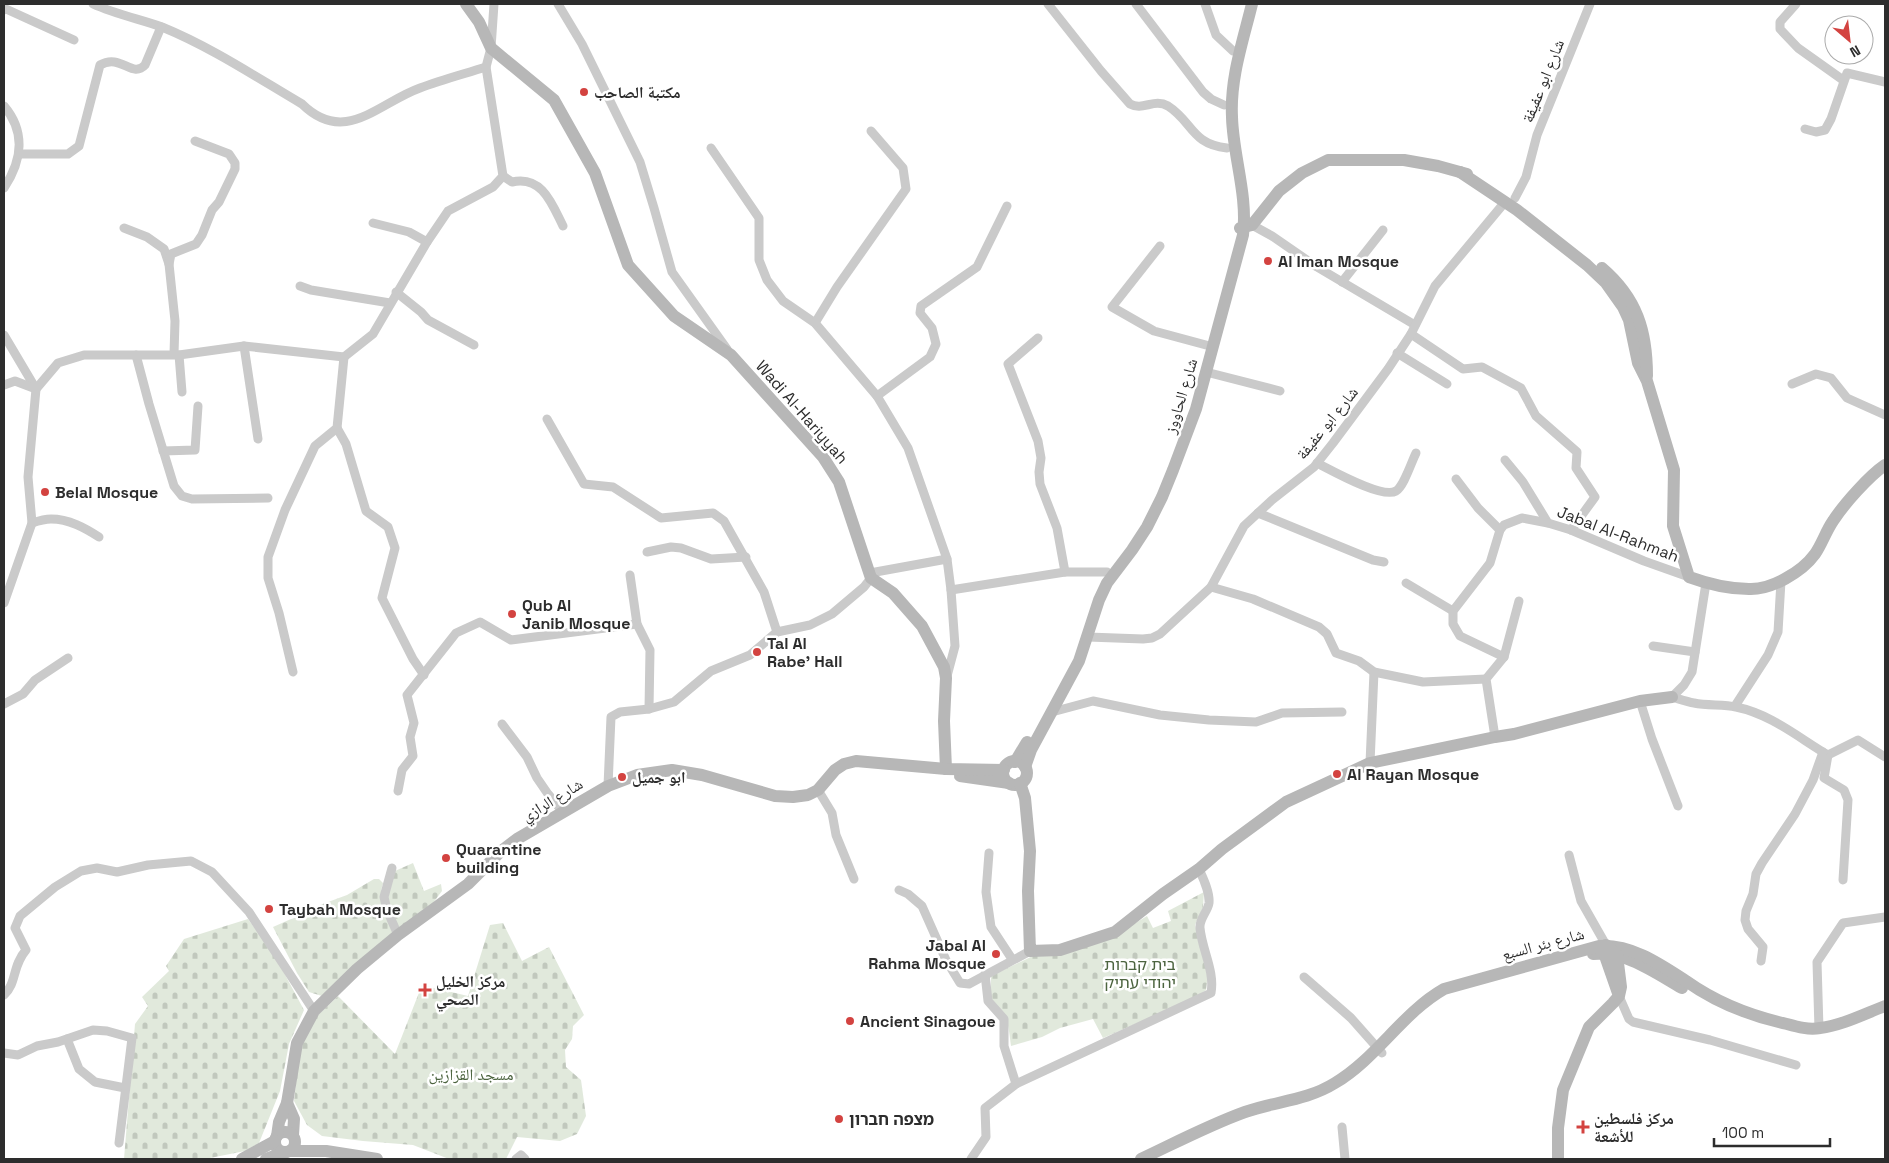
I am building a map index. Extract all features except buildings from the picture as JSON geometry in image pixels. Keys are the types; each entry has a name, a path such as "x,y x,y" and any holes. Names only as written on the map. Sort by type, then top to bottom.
{"main road":[{"path":"466,4 479,22 491,48"},
{"path":"1244,4 1225,89 1224,105 1227,148 1237,206 1244,227"},
{"name":"شارع الحاووز","path":"1020,764 1031,750 1079,662 1099,600 1107,584 1132,550 1162,497 1196,409 1238,259 1244,227 1244,202 1236,155 1232,118 1232,95 1252,4"},
{"name":"Wadi Al-Hariyyah","path":"491,48 554,100 595,173 628,265 674,316 731,355 823,457 840,482 870,575"},
{"path":"1020,764 1072,656 1093,594 1131,537 1163,477 1183,422 1236,240 1244,227 1279,191 1302,173 1328,160 1404,160 1438,166 1484,179 1510,200 1578,247 1614,278 1632,302 1640,325 1647,360 1647,381 1674,470 1673,526 1689,577 1706,583 1749,590 1781,581 1797,572 1811,559 1834,520 1865,483 1885,465"},
{"path":"870,575 893,593 922,626 940,658 946,678 944,721 946,770"},
{"path":"1020,764 1008,764 1004,770 1004,778 1015,783 1025,798 1030,852 1028,890 1030,951 1060,950 1115,932 1286,802 1370,763 1514,734 1640,701 1672,697"},
{"path":"818,790 839,767 856,760 946,770 1004,770"},
{"path":"946,770 956,776 1015,783 1026,774 1020,764"},
{"name":"شارع الرازي","path":"276,1139 279,1122 287,1103 297,1043 314,1011 357,969 398,935 468,884 500,852 517,840 608,786 637,775 672,770 702,775 775,796 793,797 808,795 818,790"},
{"name":"شارع بئر السبع","path":"1141,1159 1231,1117 1247,1117 1274,1111 1318,1097 1355,1078 1408,1024 1428,1007 1453,992 1517,973 1620,947 1647,957 1723,1004 1748,1014 1805,1028 1819,1029 1833,1026 1885,1006"},
{"path":"1609,951 1651,970 1731,1016 1782,1031 1809,1035 1826,1035 1839,1032 1885,1014"},
{"path":"1609,951 1620,991"},
{"path":"1558,1159 1558,1128 1563,1090 1589,1027 1620,991 1629,975 1643,970 1651,970"},
{"name":"شارع الرازي","path":"287,1103 294,1119 294,1136"},
{"path":"242,1159 276,1139 284,1132 326,1151"},
{"path":"266,1159 288,1151 294,1146 294,1136"},
{"path":"276,1139 278,1148 288,1151 326,1151 377,1159"}],"street":[{"path":"93,4 161,27 208,48 302,104 315,115 335,122 349,122 362,118 418,88 486,67"},
{"path":"494,4 491,48 486,67 503,176 512,182 521,180 538,186 546,193 563,226"},
{"path":"558,4 582,44 640,162 672,272 731,355"},
{"path":"1048,4 1101,71 1130,104 1136,107 1159,102 1168,107 1206,144 1227,148"},
{"path":"1136,4 1204,92 1211,99 1224,105"},
{"path":"1205,4 1216,35 1233,51"},
{"name":"شارع ابو عفيفة","path":"1088,637 1143,640 1160,634 1211,587 1244,526 1317,463 1388,369 1413,330 1435,286 1510,200 1526,177 1537,134 1590,4"},
{"path":"1796,4 1780,22 1780,29 1798,48 1843,80"},
{"path":"4,10 6,9 74,40"},
{"path":"19,154 61,154 73,151 79,146 100,64 114,60 136,71 141,70 145,65 161,27"},
{"path":"1806,129 1816,132 1825,130 1831,119 1847,73 1885,82"},
{"path":"4,106 16,128 19,143 19,154 13,175 4,188"},
{"path":"815,323 837,287 906,189 903,168 871,131"},
{"path":"169,264 171,254 196,244 235,169 235,163 228,154 195,141"},
{"path":"711,148 758,218 760,260 767,280 783,301 815,323 877,396 908,448 947,559 955,646 946,678"},
{"path":"4,603 32,523 28,477 36,389 58,362 84,356 176,354 244,346 344,357 373,334 396,292 448,211 493,187 503,176"},
{"path":"877,396 930,357 936,344 932,328 920,313 921,306 977,267 1007,206"},
{"path":"373,223 409,232 427,242"},
{"path":"1244,227 1342,282 1413,330 1463,369 1482,367 1521,388 1536,416 1577,452 1576,468 1595,497 1571,530"},
{"path":"124,228 147,237 164,249 169,264 176,354 182,392"},
{"path":"1342,282 1383,230"},
{"path":"1160,246 1112,306 1154,332 1206,345"},
{"path":"300,286 311,290 390,303"},
{"path":"396,292 428,320 474,345"},
{"path":"4,335 36,389"},
{"path":"1038,338 1008,364 1038,442 1041,458 1040,484 1057,528 1065,572"},
{"path":"244,346 258,439"},
{"path":"1397,353 1448,384"},
{"path":"136,355 174,486 180,494 185,498 192,499 268,498"},
{"path":"344,357 336,428 346,444 366,511 388,527 395,548 382,598 413,659 424,675"},
{"path":"1206,372 1280,390"},
{"path":"1792,384 1816,374 1832,378 1847,398 1885,415"},
{"path":"4,385 15,381 36,389"},
{"path":"163,451 194,450 198,406"},
{"path":"547,420 584,484 613,487 661,518 713,513 724,521 764,592 777,632"},
{"path":"293,672 268,578 268,557 285,510 315,446 336,428"},
{"path":"1317,463 1348,479 1385,493 1390,493 1400,486 1416,454"},
{"path":"1505,460 1523,482 1548,523"},
{"path":"1456,479 1478,508 1500,530 1490,563 1453,610 1453,624 1460,636 1504,657"},
{"path":"1258,513 1373,560 1384,562"},
{"name":"Jabal Al-Rahmah","path":"1500,530 1504,526 1522,518 1548,523 1571,530 1644,561 1689,577"},
{"path":"32,523 51,519 70,522 84,526 99,537"},
{"path":"647,552 671,547 681,548 711,559 746,557"},
{"path":"608,786 612,718 620,712 649,709 674,702 711,671 750,655 777,632 810,625 832,614 864,588 870,575 947,559"},
{"path":"951,590 1065,572 1106,572"},
{"path":"630,575 637,624 650,654 649,709"},
{"path":"1735,706 1768,655 1778,632 1781,581"},
{"path":"1406,583 1453,610"},
{"path":"1672,697 1684,685 1692,672 1706,583"},
{"path":"1211,587 1253,599 1319,628 1327,634 1338,654 1359,661 1374,672 1423,682 1486,679 1504,657 1519,601"},
{"path":"398,791 402,770 413,756 410,737 414,723 407,695 456,633 480,622 510,640 637,624"},
{"path":"1653,646 1696,652"},
{"path":"4,704 23,694 35,680 68,658"},
{"path":"1370,763 1374,672"},
{"path":"1486,679 1495,737"},
{"path":"1672,697 1695,703 1735,706 1792,731 1802,740 1825,753"},
{"path":"1052,712 1093,701 1160,715 1210,720 1256,722 1282,713 1342,712"},
{"path":"1640,701 1652,739 1678,806"},
{"path":"502,724 527,756 537,778 563,812"},
{"path":"1761,960 1763,947 1748,929 1745,920 1756,881 1756,874 1795,814 1825,753 1858,740 1885,757"},
{"path":"1825,753 1824,778 1844,790 1848,800 1843,880"},
{"path":"818,790 832,813 836,835 854,879"},
{"path":"989,852 986,892 991,927 1012,959"},
{"path":"1570,855 1581,901 1609,951"},
{"path":"4,995 11,988 15,969 26,950 15,928 20,916 55,887 81,871 97,868 117,872 148,865 191,861 212,872 249,912 314,1011"},
{"path":"392,868 384,897 387,910 398,935"},
{"path":"971,1159 986,1137 985,1108 1016,1084 1210,993 1212,986 1208,961 1199,926 1209,902 1199,869"},
{"path":"899,890 908,894 922,906 946,960 960,983 969,984 1012,959 1030,951"},
{"path":"1819,1029 1817,962 1843,923 1885,917"},
{"path":"985,974 988,1000 1004,1019 1004,1046 1016,1084"},
{"path":"1304,977 1351,1018 1380,1051"},
{"path":"1620,991 1629,1019 1633,1022 1710,1040 1796,1065"},
{"path":"4,1053 18,1055 38,1046 93,1030 107,1031 132,1038 119,1143"},
{"path":"67,1039 79,1070 95,1082 125,1088"},
{"path":"1342,1127 1345,1159"},
{"path":"516,1159 521,1155 525,1159"}],"green space":[{"path":"413,863 424,891 441,884 442,891 430,907 401,928 398,926 387,901 395,871"},
{"path":"374,879 379,879 383,883 381,902 393,931 386,941 322,996 309,992 273,927 291,919 320,914 320,905 347,895"},
{"name":"בית קברות יהודי עתיק","path":"1204,892 1203,907 1195,925 1208,974 1206,990 1195,998 1103,1038 1093,1019 1060,1028 1042,1037 1011,1046 1004,1015 991,999 991,976 1035,955 1109,939 1147,916 1153,928 1171,921 1168,911"},
{"path":"248,919 275,956 304,1010 289,1044 280,1091 259,1143 245,1151 205,1159 124,1159 135,1024 148,1006 142,997 169,971 166,966 184,939"},
{"name":"مسجد القزازين","path":"503,923 522,961 549,947 584,1015 573,1026 572,1039 565,1050 566,1067 581,1080 586,1116 577,1134 560,1141 517,1137 506,1159 449,1159 413,1145 322,1136 307,1125 294,1101 300,1047 314,1019 338,996 395,1054 422,985 468,996 490,925"}],"place":[{"name":"مكتبة الصاحب","path":"584,92"},
{"name":"Al Iman Mosque","path":"1268,261"},
{"name":"Belal Mosque","path":"45,492"},
{"name":"Qub Al Janib Mosque","path":"512,614"},
{"name":"Tal Al Rabe' Hall","path":"757,652"},
{"name":"Al Rayan Mosque","path":"1337,774"},
{"name":"ابو جميل","path":"622,777"},
{"name":"Quarantine building","path":"446,858"},
{"name":"Taybah Mosque","path":"269,909"},
{"name":"Jabal Al Rahma Mosque","path":"996,954"},
{"name":"مركز الخليل الصحي","path":"425,990"},
{"name":"Ancient Sinagoue","path":"850,1021"},
{"name":"מצפה חברון","path":"839,1119"},
{"name":"مركز فلسطين للأشعة","path":"1583,1127"}]}
